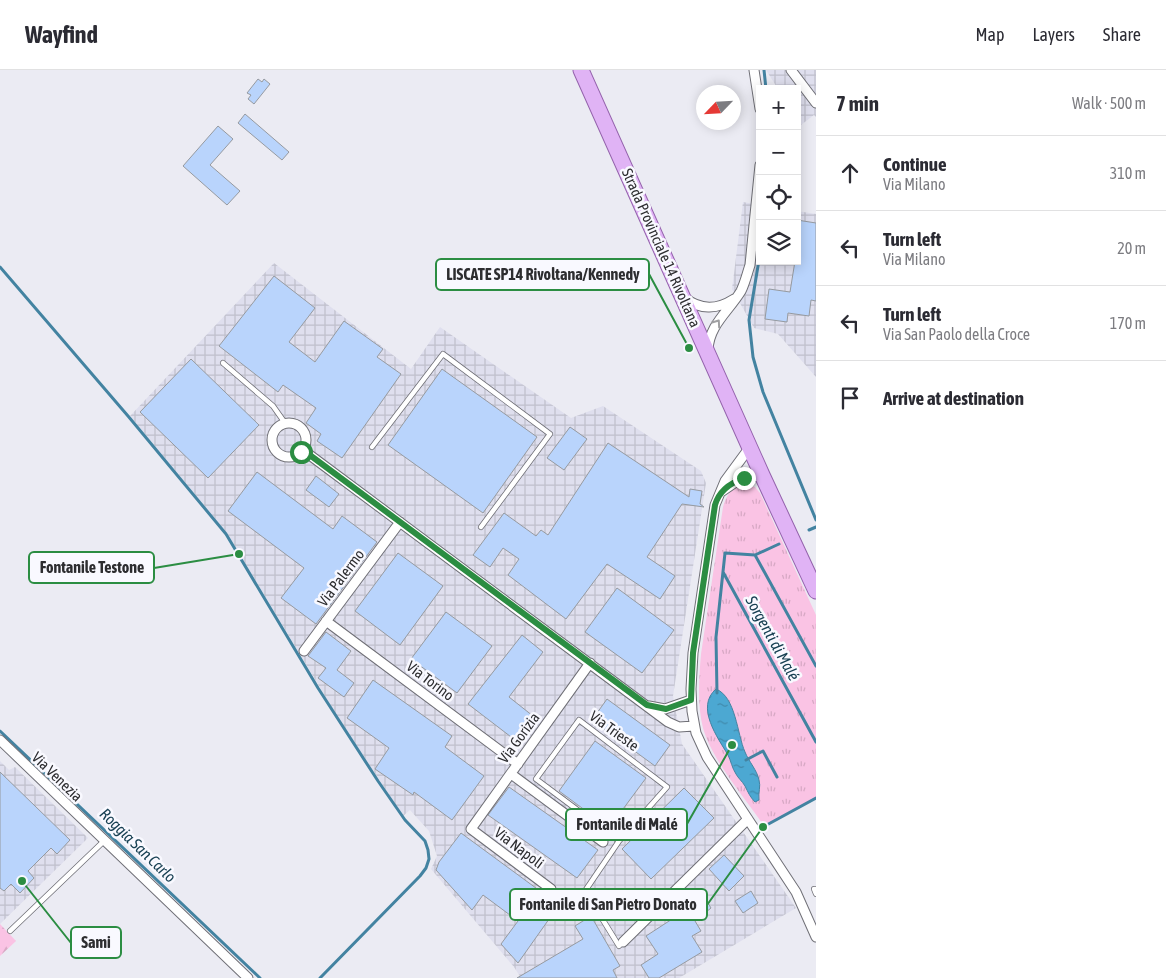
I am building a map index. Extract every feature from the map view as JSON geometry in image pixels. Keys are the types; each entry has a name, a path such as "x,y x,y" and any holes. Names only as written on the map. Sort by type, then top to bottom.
{"main road":[{"name":"Strada Provinciale 14 Rivoltana","path":"581,70 816,590"}],"street":[{"path":"754,70 756,85"},
{"path":"792,70 816,103"},
{"path":"708,352 708,342 712,331 743,286 750,265 759,175"},
{"path":"682,295 696,305 707,308 728,303 736,298"},
{"path":"285,423 296,424 302,429 306,440 303,450 296,455 288,457 280,454 274,448 272,440 277,427 285,423"},
{"path":"750,447 725,482 715,505 693,653 691,700 694,726 707,757 796,892 816,937"},
{"path":"303,450 671,724 683,727 694,726"},
{"path":"719,493 740,479 762,474"},
{"name":"Via Palermo","path":"304,651 400,522"},
{"name":"Via Torino","path":"326,621 518,764"},
{"name":"Via Gorizia","path":"471,830 590,663"},
{"path":"647,705 666,709 691,700"},
{"name":"Via Venezia","path":"0,740 248,978"},
{"path":"511,774 603,842"},
{"name":"Via Trieste","path":"623,942 748,819"},
{"name":"Via Napoli","path":"471,830 551,889"}],"lane":[{"path":"372,447 443,354 550,434 481,527"},
{"path":"224,362 273,406 285,423"},
{"name":"Via Trieste","path":"619,841 536,778 578,720 667,788 619,841 585,891 618,946 623,942"},
{"path":"10,931 104,841"},
{"path":"816,888 814,890 816,894"}],"shaded area":[{"path":"766,70 816,70 816,117 814,115 801,125 801,85 775,85"},
{"path":"743,202 756,204 756,265 801,265 801,212 816,214 816,377 778,334 754,328 732,289"},
{"path":"274,263 411,369 440,327 571,418 603,406 701,471 706,483 673,696 682,744 796,908 679,978 521,978 514,967 431,869 437,856 429,831 410,810 403,816 334,711 227,533 130,416"},
{"path":"0,761 9,770 15,767 88,838 0,924"}],"green space":[{"path":"743,484 755,487 760,493 816,615 816,798 764,826 721,766 707,740 701,719 699,701 701,654 723,507 730,492"},
{"path":"0,924 16,941 0,956"}],"water":[{"path":"716,689 723,693 732,708 745,752 758,776 760,785 759,800 755,802 735,772 710,722 708,705 710,696"}],"building":[{"path":"258,79 262,82 264,79 270,84 254,104 248,99 251,95 247,93"},
{"path":"245,114 289,152 282,160 238,123"},
{"path":"218,126 233,139 210,165 240,191 227,205 183,166"},
{"path":"801,221 816,223 816,301 811,300 809,316 788,313 787,322 765,319 769,289 790,292 794,265 801,265"},
{"path":"274,276 315,308 289,342 315,362 344,321 383,349 377,357 401,374 342,458 317,441 321,434 306,423 316,408 283,385 278,392 219,346"},
{"path":"191,359 259,425 208,478 140,412"},
{"path":"442,369 537,437 483,513 388,445"},
{"path":"570,427 587,439 564,470 547,458"},
{"path":"608,443 689,497 690,489 702,491 700,504 704,507 682,504 647,557 675,576 660,599 607,564 566,619 508,575 519,559 503,548 490,567 473,555 504,513 536,536 541,530 548,535"},
{"path":"257,472 333,529 342,516 377,542 316,624 281,598 304,568 228,511"},
{"path":"316,476 339,494 329,507 306,490"},
{"path":"398,553 443,586 400,645 355,611"},
{"path":"617,588 674,630 642,673 585,632"},
{"path":"446,612 492,646 457,693 411,659"},
{"path":"326,632 351,651 337,670 354,683 344,697 318,678 326,668 308,656"},
{"path":"522,635 543,652 509,697 533,716 515,740 468,704"},
{"path":"373,680 452,736 445,747 484,776 452,820 414,792 413,795 375,769 389,748 347,718"},
{"path":"607,699 670,745 655,766 592,720"},
{"path":"595,741 646,778 609,828 559,791"},
{"path":"0,772 70,840 57,854 51,848 28,871 34,878 20,893 11,884 4,891 0,888"},
{"path":"509,787 598,850 577,878 488,815"},
{"path":"684,788 714,818 651,879 622,849"},
{"path":"461,833 559,905 518,963 501,944 518,921 483,895 472,910 436,870 439,862"},
{"path":"724,855 744,876 729,891 709,869"},
{"path":"700,890 711,908 695,921 701,931 692,936 702,952 659,978 649,978 641,965 658,954 646,936 683,912 678,903"},
{"path":"751,891 758,903 743,913 735,901"},
{"path":"591,916 620,966 613,970 617,978 517,978 583,939 575,926"}],"waterway":[{"path":"764,70 766,85"},
{"path":"758,265 749,320 753,357 763,392 816,520"},
{"path":"0,267 226,534 318,688 378,781 405,820 425,841 429,859 426,868 420,876 320,978"},
{"path":"809,530 816,527"},
{"path":"717,693 716,637 725,553 755,555 779,544"},
{"name":"Sorgenti di Malé","path":"755,555 816,666"},
{"name":"Sorgenti di Malé","path":"723,572 816,742"},
{"name":"Roggia San Carlo","path":"0,731 260,978"},
{"path":"746,760 763,751 777,777"},
{"path":"763,827 816,798"}],"place":[{"name":"LISCATE SP14 Rivoltana/Kennedy","path":"689,348"},
{"name":"Fontanile Testone","path":"239,554"},
{"name":"Fontanile di Malé","path":"732,745"},
{"name":"Fontanile di San Pietro Donato","path":"763,827"},
{"name":"Sami","path":"22,881"}],"route":[{"path":"301,452 303,450 647,705 662,709 691,700 693,653 715,505 719,493 737,480 744,478"}]}
